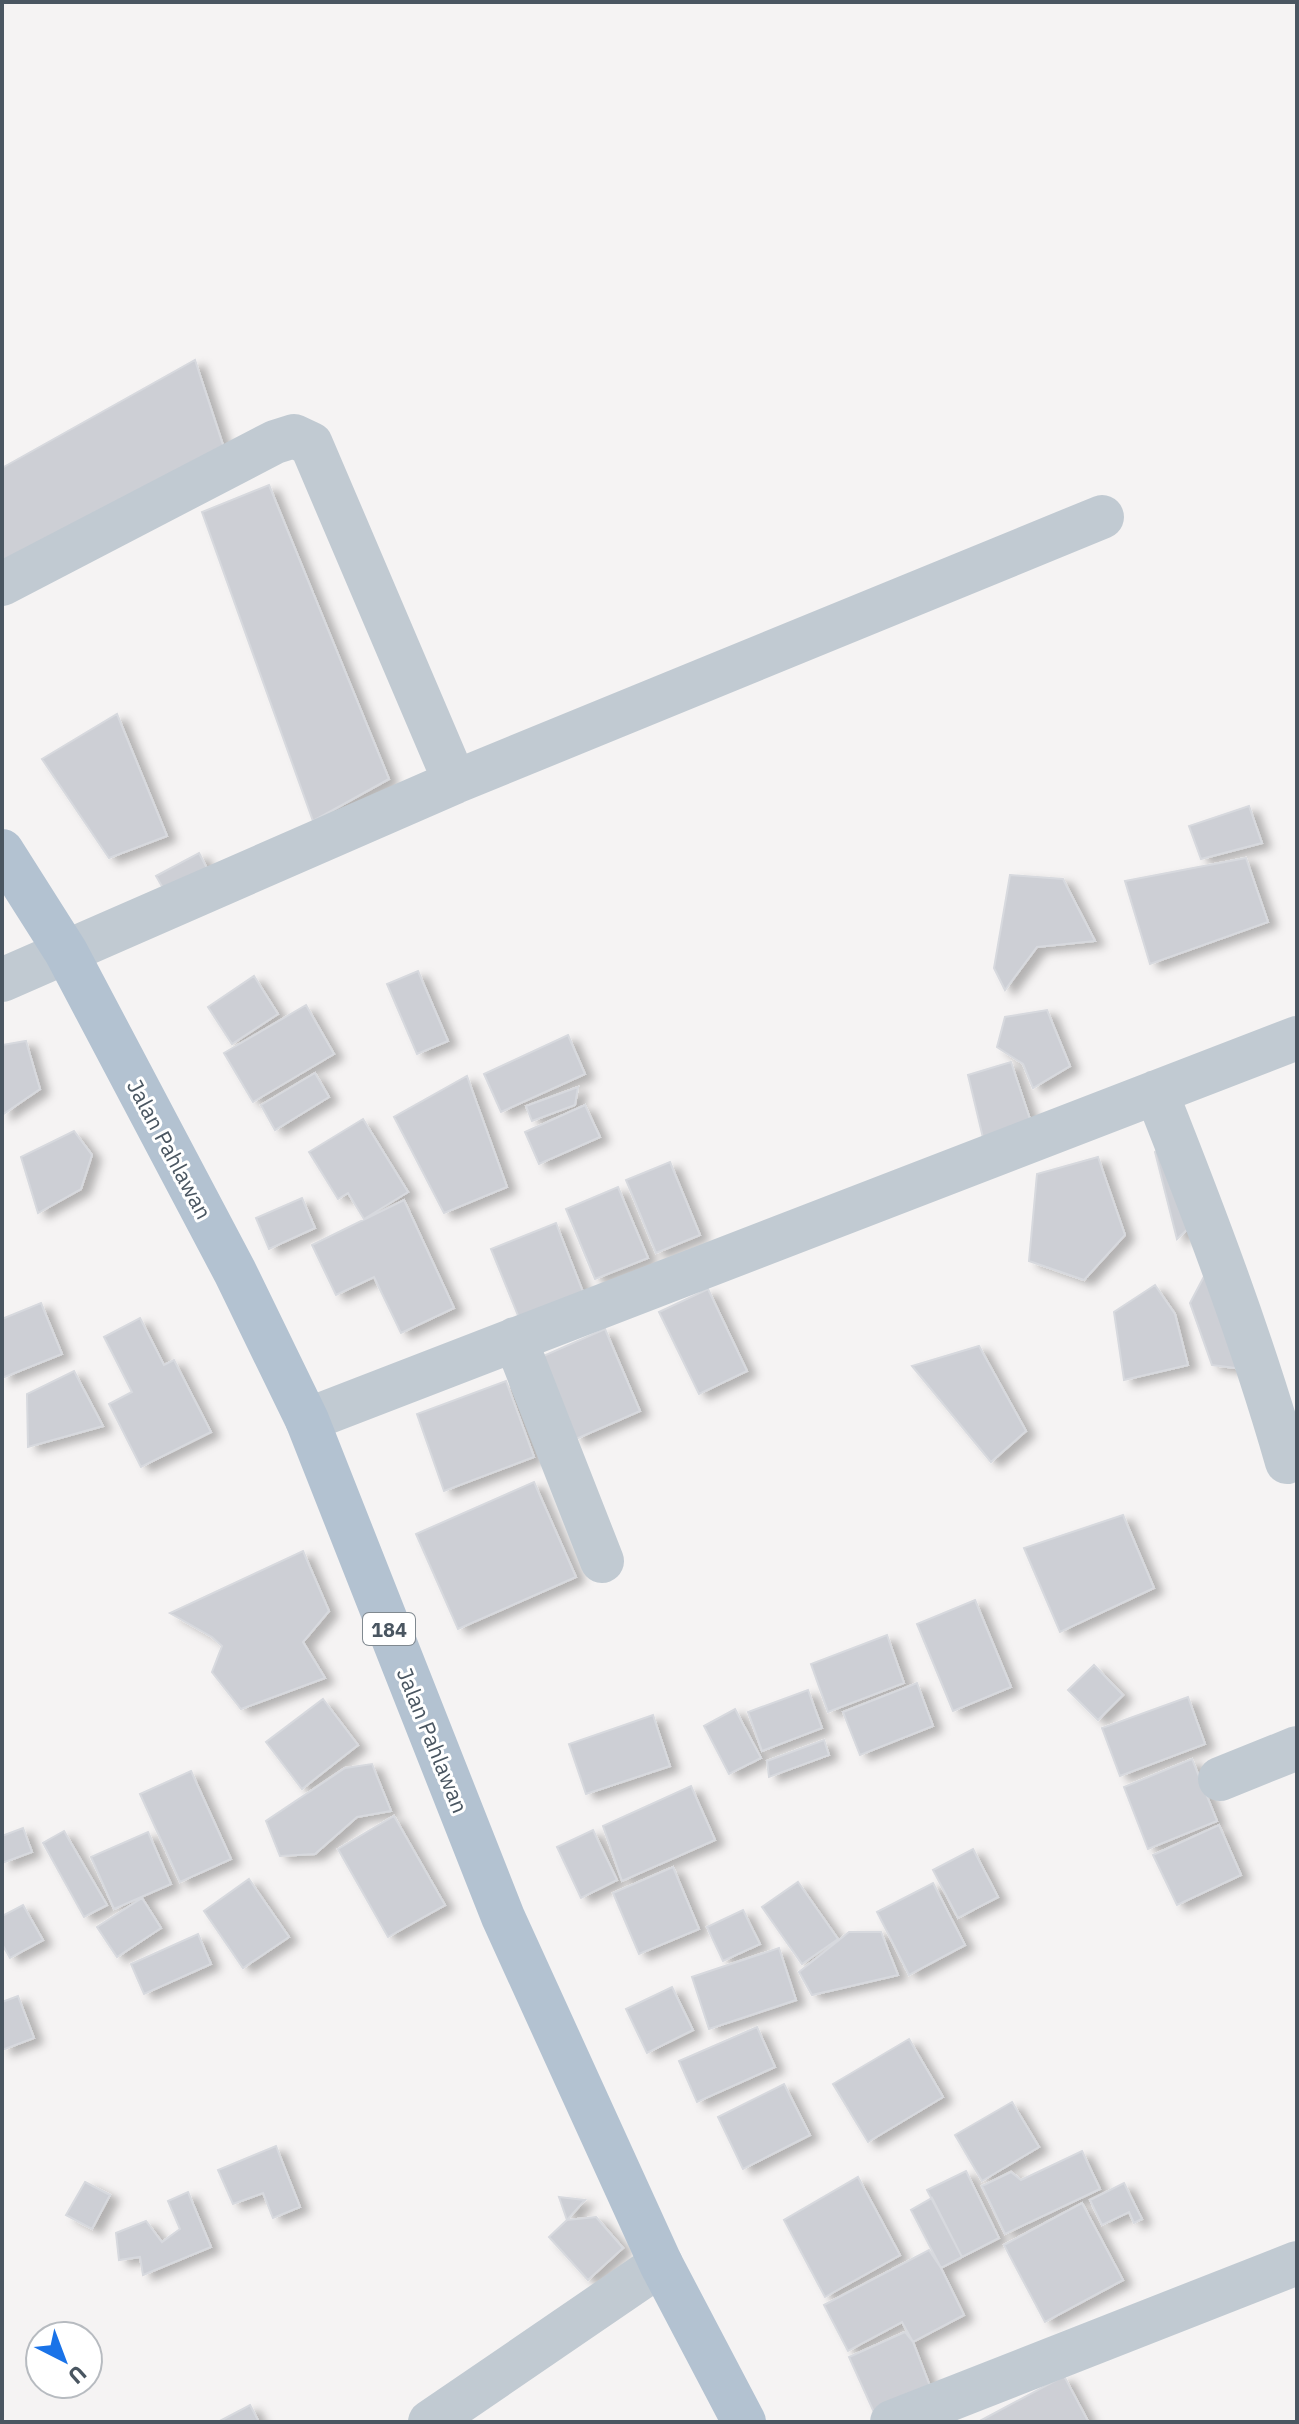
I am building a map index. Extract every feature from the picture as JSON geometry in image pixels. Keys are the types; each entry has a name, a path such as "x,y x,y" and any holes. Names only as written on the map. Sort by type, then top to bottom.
{"main road":[{"name":"Jalan Pahlawan","path":"2,851 66,952 235,1272 307,1420 503,1917 661,2264 744,2422"}],"street":[{"path":"2,584 275,442 294,436 311,444 455,782"},
{"path":"2,980 455,782 1102,517"},
{"path":"307,1420 1297,1038"},
{"path":"1156,1092 1269,1398 1287,1462"},
{"path":"515,1339 602,1561"},
{"path":"1220,1779 1297,1748"},
{"path":"892,2422 1297,2263"},
{"path":"430,2422 661,2264"}],"building":[{"path":"195,360 225,451 2,562 2,468"},
{"path":"269,485 389,779 313,821 202,512"},
{"path":"117,714 167,836 109,858 42,759"},
{"path":"1249,806 1262,843 1201,859 1189,826"},
{"path":"199,853 210,874 168,897 156,876"},
{"path":"1246,858 1268,922 1150,964 1125,881"},
{"path":"1010,875 1063,879 1095,941 1037,947 1005,990 994,968"},
{"path":"418,971 448,1041 417,1054 387,984"},
{"path":"254,976 278,1014 232,1044 208,1007"},
{"path":"306,1005 334,1054 253,1102 224,1053"},
{"path":"1047,1010 1070,1066 1033,1088 1023,1064 997,1047 1005,1017"},
{"path":"568,1035 585,1074 501,1112 484,1074"},
{"path":"26,1041 40,1089 2,1115 2,1045"},
{"path":"1011,1062 1033,1128 984,1142 968,1075"},
{"path":"315,1073 329,1097 275,1130 261,1105"},
{"path":"467,1076 507,1187 444,1213 394,1117"},
{"path":"578,1087 575,1105 532,1121 526,1106"},
{"path":"585,1105 600,1137 539,1164 525,1132"},
{"path":"363,1119 408,1192 364,1219 348,1193 338,1199 309,1152"},
{"path":"74,1131 92,1155 81,1189 38,1213 21,1157"},
{"path":"1167,1144 1190,1227 1177,1239 1155,1152"},
{"path":"1098,1157 1125,1235 1084,1280 1029,1261 1037,1174"},
{"path":"670,1162 700,1235 656,1253 626,1180"},
{"path":"618,1187 648,1258 595,1279 566,1209"},
{"path":"302,1198 315,1228 269,1249 256,1218"},
{"path":"404,1200 454,1308 401,1333 374,1277 336,1295 312,1245"},
{"path":"556,1223 583,1292 519,1318 491,1249"},
{"path":"1210,1265 1243,1369 1212,1365 1190,1303"},
{"path":"1155,1285 1175,1314 1188,1365 1124,1380 1114,1312"},
{"path":"708,1289 747,1371 699,1394 659,1312"},
{"path":"41,1303 62,1354 2,1378 2,1319"},
{"path":"140,1318 164,1365 174,1360 211,1432 141,1467 109,1404 132,1392 104,1337"},
{"path":"605,1329 640,1411 576,1439 541,1357"},
{"path":"979,1346 1026,1431 991,1462 912,1366"},
{"path":"74,1371 103,1426 28,1447 27,1394"},
{"path":"506,1381 534,1457 444,1491 417,1414"},
{"path":"534,1482 576,1577 458,1629 416,1534"},
{"path":"1123,1515 1154,1588 1060,1632 1024,1548"},
{"path":"303,1551 329,1611 303,1642 325,1678 241,1709 212,1672 222,1646 170,1613"},
{"path":"975,1600 1011,1687 953,1711 917,1624"},
{"path":"887,1635 904,1683 828,1712 811,1664"},
{"path":"1094,1665 1123,1695 1098,1720 1068,1690"},
{"path":"917,1683 933,1726 860,1755 843,1712"},
{"path":"808,1690 822,1728 762,1751 748,1712"},
{"path":"1188,1697 1205,1744 1120,1776 1102,1728"},
{"path":"323,1699 358,1745 302,1789 266,1742"},
{"path":"735,1709 761,1758 729,1774 704,1726"},
{"path":"653,1715 670,1766 586,1794 569,1744"},
{"path":"824,1740 829,1755 769,1777 767,1761"},
{"path":"1192,1759 1217,1821 1148,1849 1124,1787"},
{"path":"372,1764 391,1811 357,1817 315,1854 280,1856 266,1821 345,1768"},
{"path":"191,1771 231,1859 180,1882 140,1794"},
{"path":"691,1786 715,1840 622,1881 603,1826"},
{"path":"394,1816 445,1905 388,1937 338,1849"},
{"path":"1219,1825 1241,1875 1177,1905 1153,1855"},
{"path":"23,1828 32,1852 2,1863 2,1836"},
{"path":"593,1830 617,1880 581,1898 557,1847"},
{"path":"64,1831 107,1905 84,1917 43,1843"},
{"path":"148,1832 171,1884 114,1909 91,1857"},
{"path":"973,1849 998,1897 958,1918 933,1870"},
{"path":"673,1867 699,1929 639,1954 613,1893"},
{"path":"249,1879 289,1937 243,1968 204,1911"},
{"path":"798,1882 838,1939 802,1964 762,1907"},
{"path":"933,1883 965,1945 909,1975 877,1912"},
{"path":"142,1898 161,1928 117,1957 97,1927"},
{"path":"23,1905 43,1940 10,1958 2,1944 2,1916"},
{"path":"743,1910 760,1944 723,1961 707,1927"},
{"path":"849,1932 881,1932 898,1975 812,1995 799,1972"},
{"path":"198,1934 211,1964 144,1994 131,1964"},
{"path":"779,1948 796,2000 709,2029 692,1977"},
{"path":"672,1987 693,2030 647,2053 626,2009"},
{"path":"18,1996 34,2038 2,2050 2,2002"},
{"path":"757,2027 775,2067 697,2102 679,2061"},
{"path":"909,2039 943,2097 868,2142 833,2084"},
{"path":"784,2084 810,2135 743,2169 718,2117"},
{"path":"1012,2102 1039,2147 982,2181 955,2135"},
{"path":"276,2146 300,2207 273,2218 263,2193 233,2204 218,2170"},
{"path":"1082,2151 1100,2189 1005,2234 982,2186 1011,2172 1021,2180"},
{"path":"966,2171 999,2238 962,2257 927,2190"},
{"path":"858,2177 900,2255 825,2297 784,2220"},
{"path":"85,2182 110,2195 92,2229 66,2215"},
{"path":"1124,2183 1142,2219 1134,2223 1129,2212 1102,2225 1090,2200"},
{"path":"188,2192 211,2247 143,2275 140,2257 119,2260 116,2233 146,2221 162,2242 180,2229 168,2201"},
{"path":"559,2197 585,2200 567,2220"},
{"path":"932,2198 962,2257 941,2268 911,2210"},
{"path":"1082,2203 1123,2280 1045,2322 1004,2245"},
{"path":"596,2217 623,2248 588,2280 549,2237 567,2220"},
{"path":"929,2250 964,2315 913,2342 902,2322 848,2351 824,2305"},
{"path":"905,2332 913,2342 933,2394 877,2419 849,2357"},
{"path":"1064,2376 1088,2421 978,2422"},
{"path":"250,2405 259,2422 218,2422"}]}
